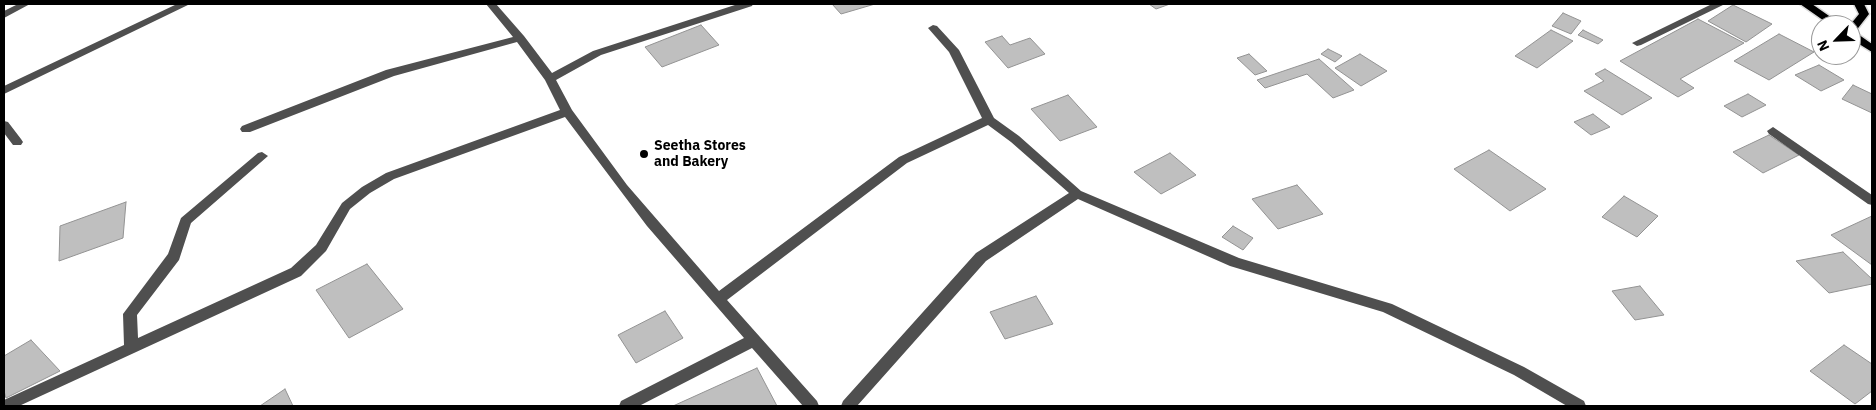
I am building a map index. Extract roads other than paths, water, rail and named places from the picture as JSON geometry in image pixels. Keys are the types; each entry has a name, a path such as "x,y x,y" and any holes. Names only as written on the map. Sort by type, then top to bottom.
{"main road":[{"path":"1805,4 1822,15"},
{"path":"1859,4 1864,14 1861,18"},
{"path":"1861,41 1872,49"}],"street":[{"path":"4,15 25,4"},
{"path":"4,90 185,4"},
{"path":"491,4 520,38 550,79 567,112 634,202 812,406"},
{"path":"550,79 597,53 748,4"},
{"path":"1637,43 1720,4"},
{"path":"933,28 954,50 990,120 1015,139 1077,194 1235,262 1387,308 1518,370 1580,406"},
{"path":"246,129 390,74 520,38"},
{"path":"5,406 296,272 321,248 346,206 366,190 390,176 567,112"},
{"path":"719,299 903,160 990,120"},
{"path":"4,125 17,142"},
{"path":"1773,131 1872,201"},
{"path":"131,348 130,314 174,256 185,222 262,156"},
{"path":"848,406 981,257 1077,194"},
{"path":"626,406 754,340"}],"place":[{"name":"Seetha Stores and Bakery","path":"644,154"}]}
